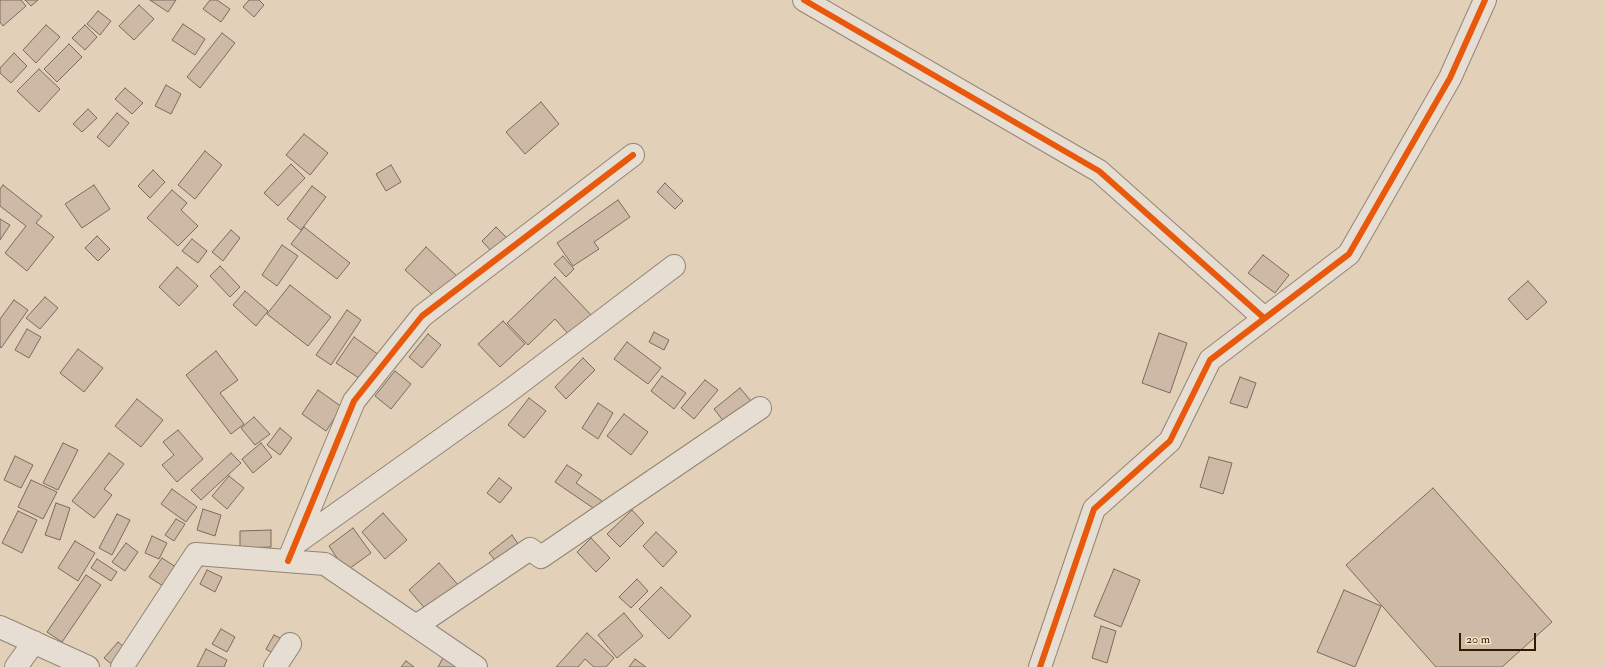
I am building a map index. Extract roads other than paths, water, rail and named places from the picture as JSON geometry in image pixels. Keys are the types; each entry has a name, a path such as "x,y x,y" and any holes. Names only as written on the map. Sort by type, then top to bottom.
{"street":[{"path":"804,0 1099,171 1264,318"},
{"path":"1040,667 1094,510 1170,441 1210,360 1349,254 1450,78 1485,0"},
{"path":"292,552 354,401 422,316 633,155"},
{"path":"292,552 504,395 674,266"},
{"path":"416,626 530,549 541,557 760,408"},
{"path":"122,667 196,554 292,552 325,564 476,667"},
{"path":"0,627 88,667"},
{"path":"16,667 34,642"},
{"path":"275,667 290,644"}]}
